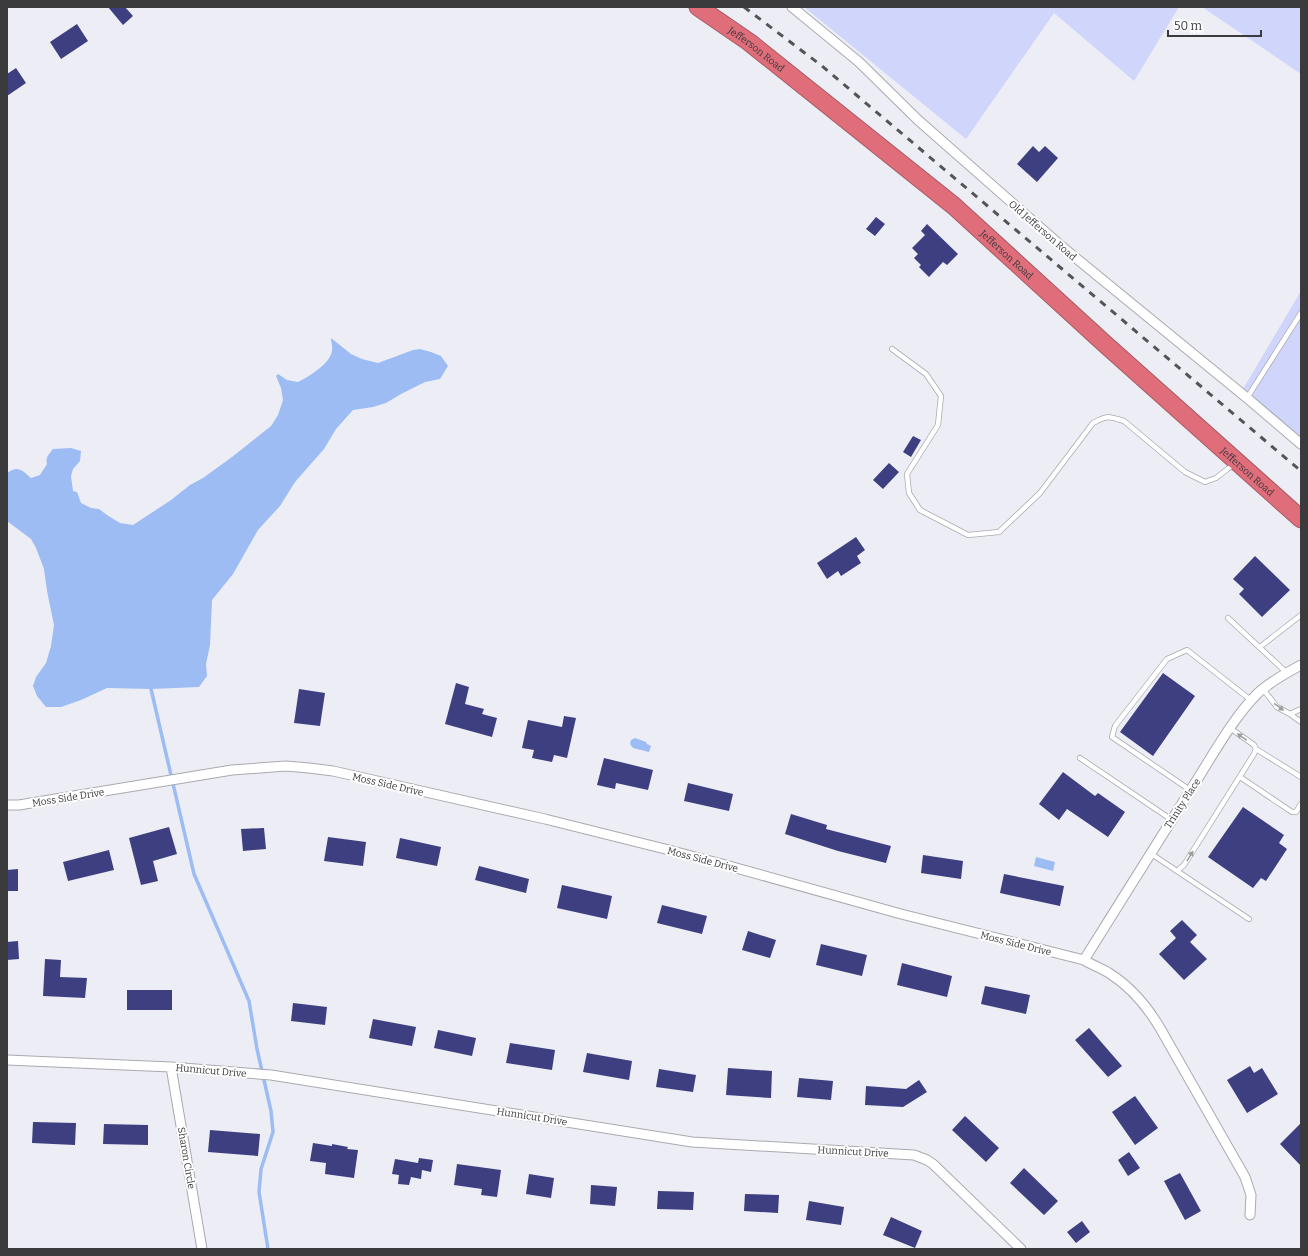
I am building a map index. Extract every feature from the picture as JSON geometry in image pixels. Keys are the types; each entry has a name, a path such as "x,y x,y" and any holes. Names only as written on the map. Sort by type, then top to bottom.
{"highway":[{"name":"Jefferson Road","path":"698,7 749,42 954,206 1301,519"}],"street":[{"name":"Old Jefferson Road","path":"792,7 859,62 918,120 1060,245 1301,444"},
{"name":"Trinity Place","path":"1084,960 1150,852 1230,728 1263,689 1301,665"},
{"name":"Moss Side Drive","path":"7,805 232,770 286,766 333,771 578,827 722,864 908,916 1084,960 1115,977 1130,988 1146,1006 1245,1177 1251,1195 1250,1215"},
{"name":"Hunnicut Drive","path":"7,1060 171,1067 271,1075 625,1130 692,1142 898,1154 921,1157 933,1164 1021,1249"},
{"name":"Sharon Circle","path":"171,1067 202,1249"}],"lane":[{"path":"1247,398 1301,313"},
{"path":"892,349 926,374 941,396 938,425 907,474 908,493 920,510 968,535 1000,532 1040,493 1093,423 1104,417 1124,421 1185,472 1205,482 1216,478 1237,462"},
{"path":"1260,647 1301,614"},
{"path":"1228,618 1287,673"},
{"path":"1190,790 1112,737 1115,726 1167,659 1187,650 1252,701"},
{"path":"1263,689 1277,707 1301,722"},
{"path":"1290,714 1301,709"},
{"path":"1230,728 1256,748 1301,777"},
{"path":"1177,871 1184,865 1240,777 1256,748"},
{"path":"1080,758 1172,820"},
{"path":"1240,777 1292,812 1296,812 1301,804"},
{"path":"1150,852 1249,919"}],"shaded area":[{"path":"804,7 1179,7 1134,81 1054,13 966,139"},
{"path":"1202,7 1301,7 1301,74"},
{"path":"1301,291 1301,450 1264,419 1240,394"},
{"path":"331,338 351,354 362,359 378,363 413,350 420,349 441,356 448,366 440,379 425,382 386,403 373,407 353,410 336,429 324,449 295,482 280,506 258,530 233,574 212,600 210,645 206,664 207,676 199,687 151,689 107,688 61,707 46,707 37,696 33,686 36,677 46,663 51,646 54,625 44,569 36,548 31,539 7,521 7,473 17,469 31,478 40,475 47,464 48,456 53,449 71,448 81,451 80,461 73,469 71,476 73,491 77,492 81,503 91,508 99,509 120,523 133,525 171,500 190,485 203,478 271,426 278,415 283,400 281,388 276,376 278,374 287,380 298,382 313,373 327,361 330,356 332,349"},
{"path":"635,738 646,742 651,746 649,752 633,748 630,744 631,740"},
{"path":"1036,857 1055,862 1053,871 1034,866"}],"building":[{"path":"108,7 125,7 133,16 123,25"},
{"path":"77,24 88,41 61,59 50,42"},
{"path":"16,68 26,83 7,96 7,74"},
{"path":"1033,146 1039,152 1045,146 1058,158 1037,182 1017,164"},
{"path":"876,217 885,224 875,236 866,229"},
{"path":"927,224 958,254 947,265 943,262 929,277 919,267 921,265 914,258 918,254 912,248 925,235 921,231"},
{"path":"913,436 921,440 911,457 903,452"},
{"path":"889,463 899,472 883,489 873,480"},
{"path":"856,537 865,550 857,556 861,563 841,576 838,571 827,579 817,563"},
{"path":"1255,556 1290,590 1262,617 1239,594 1244,589 1233,579"},
{"path":"1163,673 1195,696 1153,756 1120,732"},
{"path":"456,683 469,687 465,704 484,709 482,714 497,718 492,737 445,724"},
{"path":"299,689 325,693 320,726 294,723"},
{"path":"564,716 576,718 567,758 554,755 552,762 532,758 534,750 522,748 528,720 562,727"},
{"path":"604,758 653,770 648,790 616,783 615,789 597,785"},
{"path":"1063,772 1095,796 1098,793 1125,812 1108,837 1067,809 1059,820 1039,804"},
{"path":"688,783 733,794 729,811 684,801"},
{"path":"1243,807 1284,835 1279,843 1287,849 1266,881 1261,878 1253,888 1208,857"},
{"path":"791,814 827,825 826,829 891,846 886,863 838,851 785,834"},
{"path":"169,827 177,854 153,861 158,881 141,885 129,838"},
{"path":"264,828 266,849 243,851 241,829"},
{"path":"328,837 366,842 363,866 324,861"},
{"path":"400,838 441,847 437,866 396,858"},
{"path":"109,850 114,870 68,881 63,862"},
{"path":"923,855 963,861 961,879 921,873"},
{"path":"479,866 529,879 526,893 475,880"},
{"path":"18,869 18,891 7,891 7,870"},
{"path":"1004,874 1064,886 1060,906 1000,893"},
{"path":"562,885 612,896 607,919 557,908"},
{"path":"662,905 707,916 702,934 657,923"},
{"path":"1182,920 1197,935 1190,942 1207,959 1184,980 1159,954 1176,938 1170,931"},
{"path":"748,931 776,940 770,958 742,950"},
{"path":"18,941 19,959 7,960 7,942"},
{"path":"821,944 867,955 862,976 816,965"},
{"path":"45,959 61,960 60,977 87,978 85,998 43,996"},
{"path":"902,963 952,976 947,997 897,985"},
{"path":"985,986 1030,995 1026,1014 981,1004"},
{"path":"127,990 172,990 172,1010 127,1010"},
{"path":"293,1003 327,1007 325,1025 291,1021"},
{"path":"373,1019 416,1027 412,1046 369,1038"},
{"path":"1089,1028 1122,1066 1108,1077 1075,1040"},
{"path":"438,1030 476,1038 472,1056 434,1048"},
{"path":"510,1043 555,1050 552,1070 506,1063"},
{"path":"587,1053 632,1061 629,1080 583,1072"},
{"path":"1250,1066 1254,1073 1262,1068 1278,1094 1247,1113 1227,1080"},
{"path":"728,1068 772,1071 771,1098 726,1095"},
{"path":"659,1069 696,1075 693,1092 656,1087"},
{"path":"799,1078 833,1081 831,1100 797,1097"},
{"path":"919,1080 927,1092 903,1107 865,1105 866,1086 906,1089"},
{"path":"1135,1096 1158,1128 1135,1145 1112,1112"},
{"path":"965,1116 999,1148 986,1162 952,1130"},
{"path":"33,1122 76,1123 75,1145 32,1143"},
{"path":"1301,1123 1301,1166 1280,1144"},
{"path":"104,1124 148,1125 148,1145 103,1144"},
{"path":"210,1130 260,1134 258,1156 208,1152"},
{"path":"313,1143 332,1146 332,1144 348,1147 347,1149 358,1150 354,1178 325,1174 326,1163 310,1161"},
{"path":"1129,1152 1140,1168 1128,1176 1118,1160"},
{"path":"419,1158 433,1160 431,1172 422,1170 421,1179 411,1177 409,1185 398,1184 399,1175 392,1174 395,1159 418,1163"},
{"path":"457,1164 501,1170 497,1197 481,1195 482,1189 454,1185"},
{"path":"1024,1168 1058,1201 1044,1215 1010,1183"},
{"path":"1180,1173 1201,1211 1185,1220 1164,1181"},
{"path":"529,1174 554,1178 551,1198 526,1194"},
{"path":"591,1185 617,1187 615,1206 590,1204"},
{"path":"658,1191 694,1192 693,1210 657,1209"},
{"path":"745,1194 779,1195 778,1213 744,1211"},
{"path":"809,1201 844,1207 841,1225 806,1220"},
{"path":"891,1217 922,1231 915,1248 883,1235"},
{"path":"1082,1221 1090,1232 1076,1243 1067,1232"}],"waterway":[{"path":"151,689 194,874 249,1001 257,1049 271,1111 273,1132 261,1169 259,1192 268,1249"}],"railway":[{"path":"744,7 822,66 1301,471"}]}
